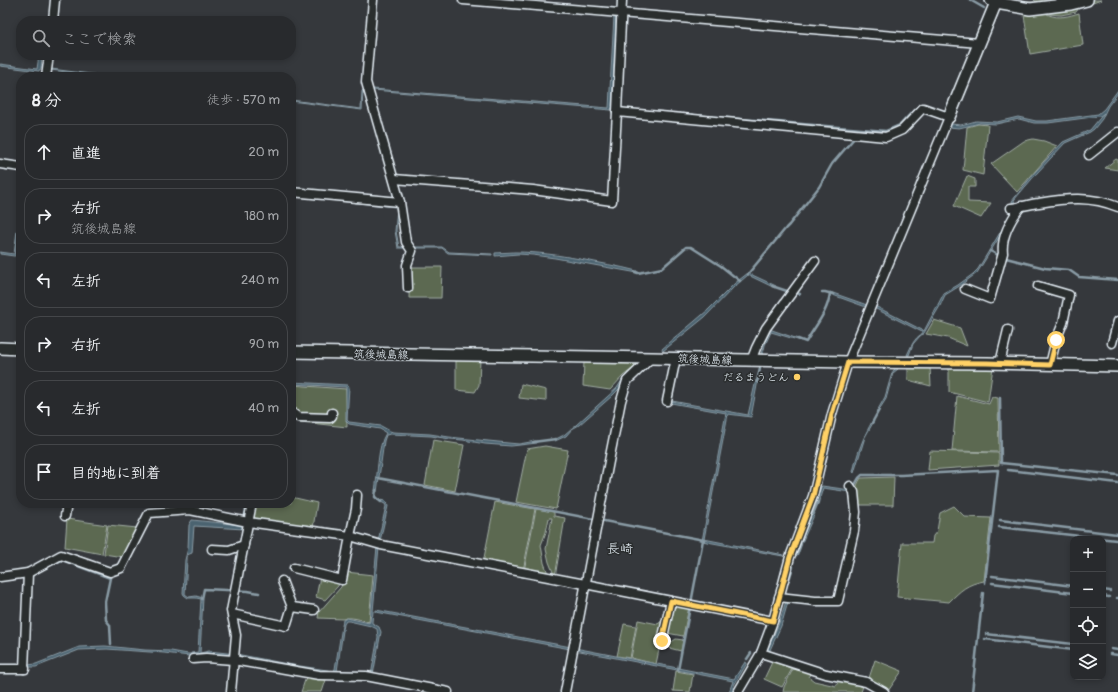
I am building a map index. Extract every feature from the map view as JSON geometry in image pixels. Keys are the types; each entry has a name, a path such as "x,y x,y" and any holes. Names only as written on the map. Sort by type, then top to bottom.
{"main road":[{"path":"949,118 995,1 1030,9 1071,4 1087,0"},
{"path":"0,348 16,349"},
{"name":"筑後城島線","path":"296,352 676,358 751,361 1000,363 1118,366"}],"street":[{"path":"54,16 56,0"},
{"path":"373,0 366,82 400,202 406,242 412,250 407,265 408,288"},
{"path":"463,0 979,43"},
{"path":"394,179 533,190 612,201 622,0"},
{"path":"47,72 48,60"},
{"path":"617,112 886,137 902,130 923,108 949,118 848,362 832,414 813,496 790,557 773,621 761,653 738,692"},
{"path":"1089,155 1118,132"},
{"path":"0,164 16,166"},
{"path":"296,192 400,202"},
{"path":"1011,208 1038,203 1087,198 1112,204 1118,207"},
{"path":"965,289 990,299 1003,253 1002,247 1008,227 1021,206"},
{"path":"751,361 766,328 815,261"},
{"path":"1038,286 1069,295 1063,323 1056,340 1050,365"},
{"path":"1112,343 1118,322"},
{"path":"1000,363 1008,330"},
{"path":"565,692 621,401 627,381 651,358"},
{"path":"667,401 676,358"},
{"path":"296,416 298,417 330,418 332,413"},
{"path":"779,597 816,601 838,601 854,532 856,512 854,492 850,486"},
{"path":"294,568 342,580 356,509 357,495"},
{"path":"65,516 66,508"},
{"path":"231,692 236,635 231,611 251,508"},
{"path":"0,577 28,573 61,555 110,572 121,568 149,513 190,510 248,522 350,536 381,545 773,621"},
{"path":"212,549 229,550 244,545"},
{"path":"0,669 25,669 28,573"},
{"path":"232,614 286,626 292,607 282,581"},
{"path":"662,641 671,601"},
{"path":"292,607 314,610"},
{"path":"761,653 826,674 866,682 884,692"},
{"path":"193,659 206,658 234,660 320,672 366,676 448,692"}],"green space":[{"path":"1034,0 1101,0 1079,8 1076,12 1061,15 1049,14"},
{"path":"1022,2 1034,2 1045,13 1056,17 1064,17 1079,13 1083,45 1030,54"},
{"path":"978,124 988,125 983,175 963,170 967,127"},
{"path":"1033,139 1057,146 1017,192 991,164 1024,141"},
{"path":"1116,159 1118,160 1118,170 1105,168"},
{"path":"967,176 975,179 975,187 968,187 968,202 991,203 981,218 954,206"},
{"path":"410,267 442,267 441,298 409,298"},
{"path":"934,320 960,328 967,346 948,338 926,334"},
{"path":"456,359 480,359 479,385 475,392 456,390"},
{"path":"584,361 641,362 623,376 610,390 583,386"},
{"path":"908,366 930,367 931,386 908,380"},
{"path":"949,367 993,367 988,402 949,392"},
{"path":"521,384 546,390 546,401 519,398"},
{"path":"296,385 346,389 347,427 296,422"},
{"path":"957,396 989,404 992,397 998,398 999,452 952,451"},
{"path":"433,440 464,445 455,491 425,485"},
{"path":"545,446 568,450 556,509 516,502 527,449"},
{"path":"930,451 999,453 999,465 928,470"},
{"path":"894,477 893,505 857,505 856,488 861,478"},
{"path":"296,498 317,503 313,528 252,519 255,508 296,508"},
{"path":"495,502 535,509 523,571 483,563"},
{"path":"954,506 965,517 991,518 984,581 965,588 949,602 897,597 902,543 932,543 933,536 937,531 940,513"},
{"path":"536,509 554,512 554,516 565,518 555,577 546,549 552,518 549,518 541,545 544,563 549,576 524,571"},
{"path":"67,519 107,525 102,554 65,547"},
{"path":"108,525 137,528 123,557 104,554"},
{"path":"346,572 373,575 369,622 353,618 318,618 319,612 341,587"},
{"path":"320,577 340,581 338,586 325,600 316,597"},
{"path":"647,600 669,602 656,664 631,658 638,620 658,624 663,620 666,604"},
{"path":"673,604 689,607 683,636 667,633"},
{"path":"624,624 636,626 630,658 617,656"},
{"path":"676,639 683,640 681,651 669,648 670,643"},
{"path":"773,660 792,669 782,687 764,679"},
{"path":"875,660 902,671 888,691 868,681"},
{"path":"793,669 812,673 809,677 814,681 836,686 839,680 863,686 861,692 783,692"},
{"path":"676,671 693,674 690,692 673,691"},
{"path":"306,677 326,680 322,692 301,692"}],"water":[{"path":"614,16 616,16 613,106 611,110 373,90 609,108"},
{"path":"38,60 42,60 41,69 39,71 0,66 0,64 37,69"},
{"path":"51,69 75,72 66,72"},
{"path":"363,90 362,110 296,102 361,109"},
{"path":"1118,90 1118,93 1108,106 1102,119 1094,129 1065,143 1014,200 1015,205 1013,205 1012,201 1035,172 1063,142 1090,130 1104,113 1100,116 1048,123 1034,123 1019,119 996,124 980,123 959,128 949,127 951,124 961,125 976,121 997,122 1018,117 1036,121 1047,121 1098,114 1104,109"},
{"path":"296,196 396,205 398,206 396,231 399,247 442,247 449,252 492,255 448,253 442,248 398,248 395,231 396,207"},
{"path":"1010,216 1008,223 977,273 945,295 924,333 913,344 909,355 907,355 913,343 917,338 922,334 922,332 874,308 875,306 924,331 944,293 958,285 978,269"},
{"path":"16,238 15,256 0,254 0,252 14,254"},
{"path":"515,252 556,255 630,269 637,271 638,273 533,255 518,254 495,256 495,253"},
{"path":"748,273 776,286 775,288 748,275 705,317 663,351 662,349 708,310 734,284"},
{"path":"830,292 867,305 866,307 830,294"},
{"path":"771,330 801,341 771,332 763,354 761,354 765,340"},
{"path":"641,363 612,396 579,425 572,429 566,436 555,441 554,440 564,435 576,425 617,388 624,377"},
{"path":"896,367 898,369 893,373 886,399 876,413 885,397 892,373"},
{"path":"756,380 758,380 751,417 728,414 704,539 784,555 783,556 702,541 726,413 671,403 672,401 748,415"},
{"path":"296,382 348,385 347,420 349,422 381,426 393,432 430,434 519,444 536,441 537,443 511,446 485,444 431,436 386,435 377,492 375,491 379,453 386,433 380,429 349,424 346,421 346,387 296,384"},
{"path":"873,420 874,421 865,437 854,473 853,472 861,446 866,433"},
{"path":"822,486 850,490 850,492 823,488 818,504 816,503"},
{"path":"379,501 385,501 388,506 380,541 378,541 386,506"},
{"path":"813,512 815,513 800,547 799,546"},
{"path":"192,520 242,525 244,529 194,526 192,553 187,555 185,594 189,597 196,596 203,598 200,653 209,651 236,654 334,671 343,620 347,618 369,623 370,621 377,547 379,547 372,623 379,627 381,632 373,675 371,675 378,637 377,629 371,626 349,621 346,621 344,624 336,673 164,653 107,649 79,650 36,667 29,667 28,665 36,664 79,647 105,646 171,651 188,654 198,652 201,599 188,598 183,593 189,525"},
{"path":"786,601 788,602 781,626 769,652 767,651 779,623"},
{"path":"376,610 571,647 570,649 376,612"},
{"path":"575,648 734,679 745,662 747,663 734,685 732,692 729,692 733,681 575,650"}],"waterway":[{"path":"970,0 984,8"},
{"path":"657,112 886,131 900,125 913,111 918,112"},
{"path":"748,274 819,187 832,164 856,136"},
{"path":"635,272 638,273 662,268 686,247 691,247 721,266 740,281"},
{"path":"990,251 1006,258 1045,268 1069,270 1079,277 1118,280"},
{"path":"772,286 800,294"},
{"path":"822,292 833,294"},
{"path":"798,339 806,342 824,313 830,293"},
{"path":"757,382 761,364"},
{"path":"1000,398 1001,463 1118,475"},
{"path":"872,423 879,410"},
{"path":"533,442 556,439"},
{"path":"853,487 862,475 901,475 998,470 985,583"},
{"path":"1008,470 1118,483"},
{"path":"378,478 704,540"},
{"path":"376,490 375,497 381,502"},
{"path":"813,514 818,502"},
{"path":"244,520 246,508"},
{"path":"1000,520 1117,534"},
{"path":"999,527 1116,540"},
{"path":"691,603 703,540"},
{"path":"797,555 801,544"},
{"path":"53,564 62,560 110,578 105,602 106,620 110,625 111,644"},
{"path":"789,580 793,567"},
{"path":"992,576 1070,586"},
{"path":"992,583 1070,593"},
{"path":"202,599 204,589 259,593"},
{"path":"1106,590 1110,591"},
{"path":"972,692 983,593"},
{"path":"678,670 690,607"},
{"path":"986,634 1070,644"},
{"path":"985,639 1070,650"},
{"path":"1111,649 1118,650"},
{"path":"747,659 751,653"},
{"path":"1110,654 1118,655"}],"place":[{"name":"だるまうどん","path":"797,377"}],"district":[{"name":"長崎","path":"620,548"}],"route":[{"path":"662,641 671,601 773,621 790,557 813,496 832,414 848,362 1050,365 1056,340"}]}
